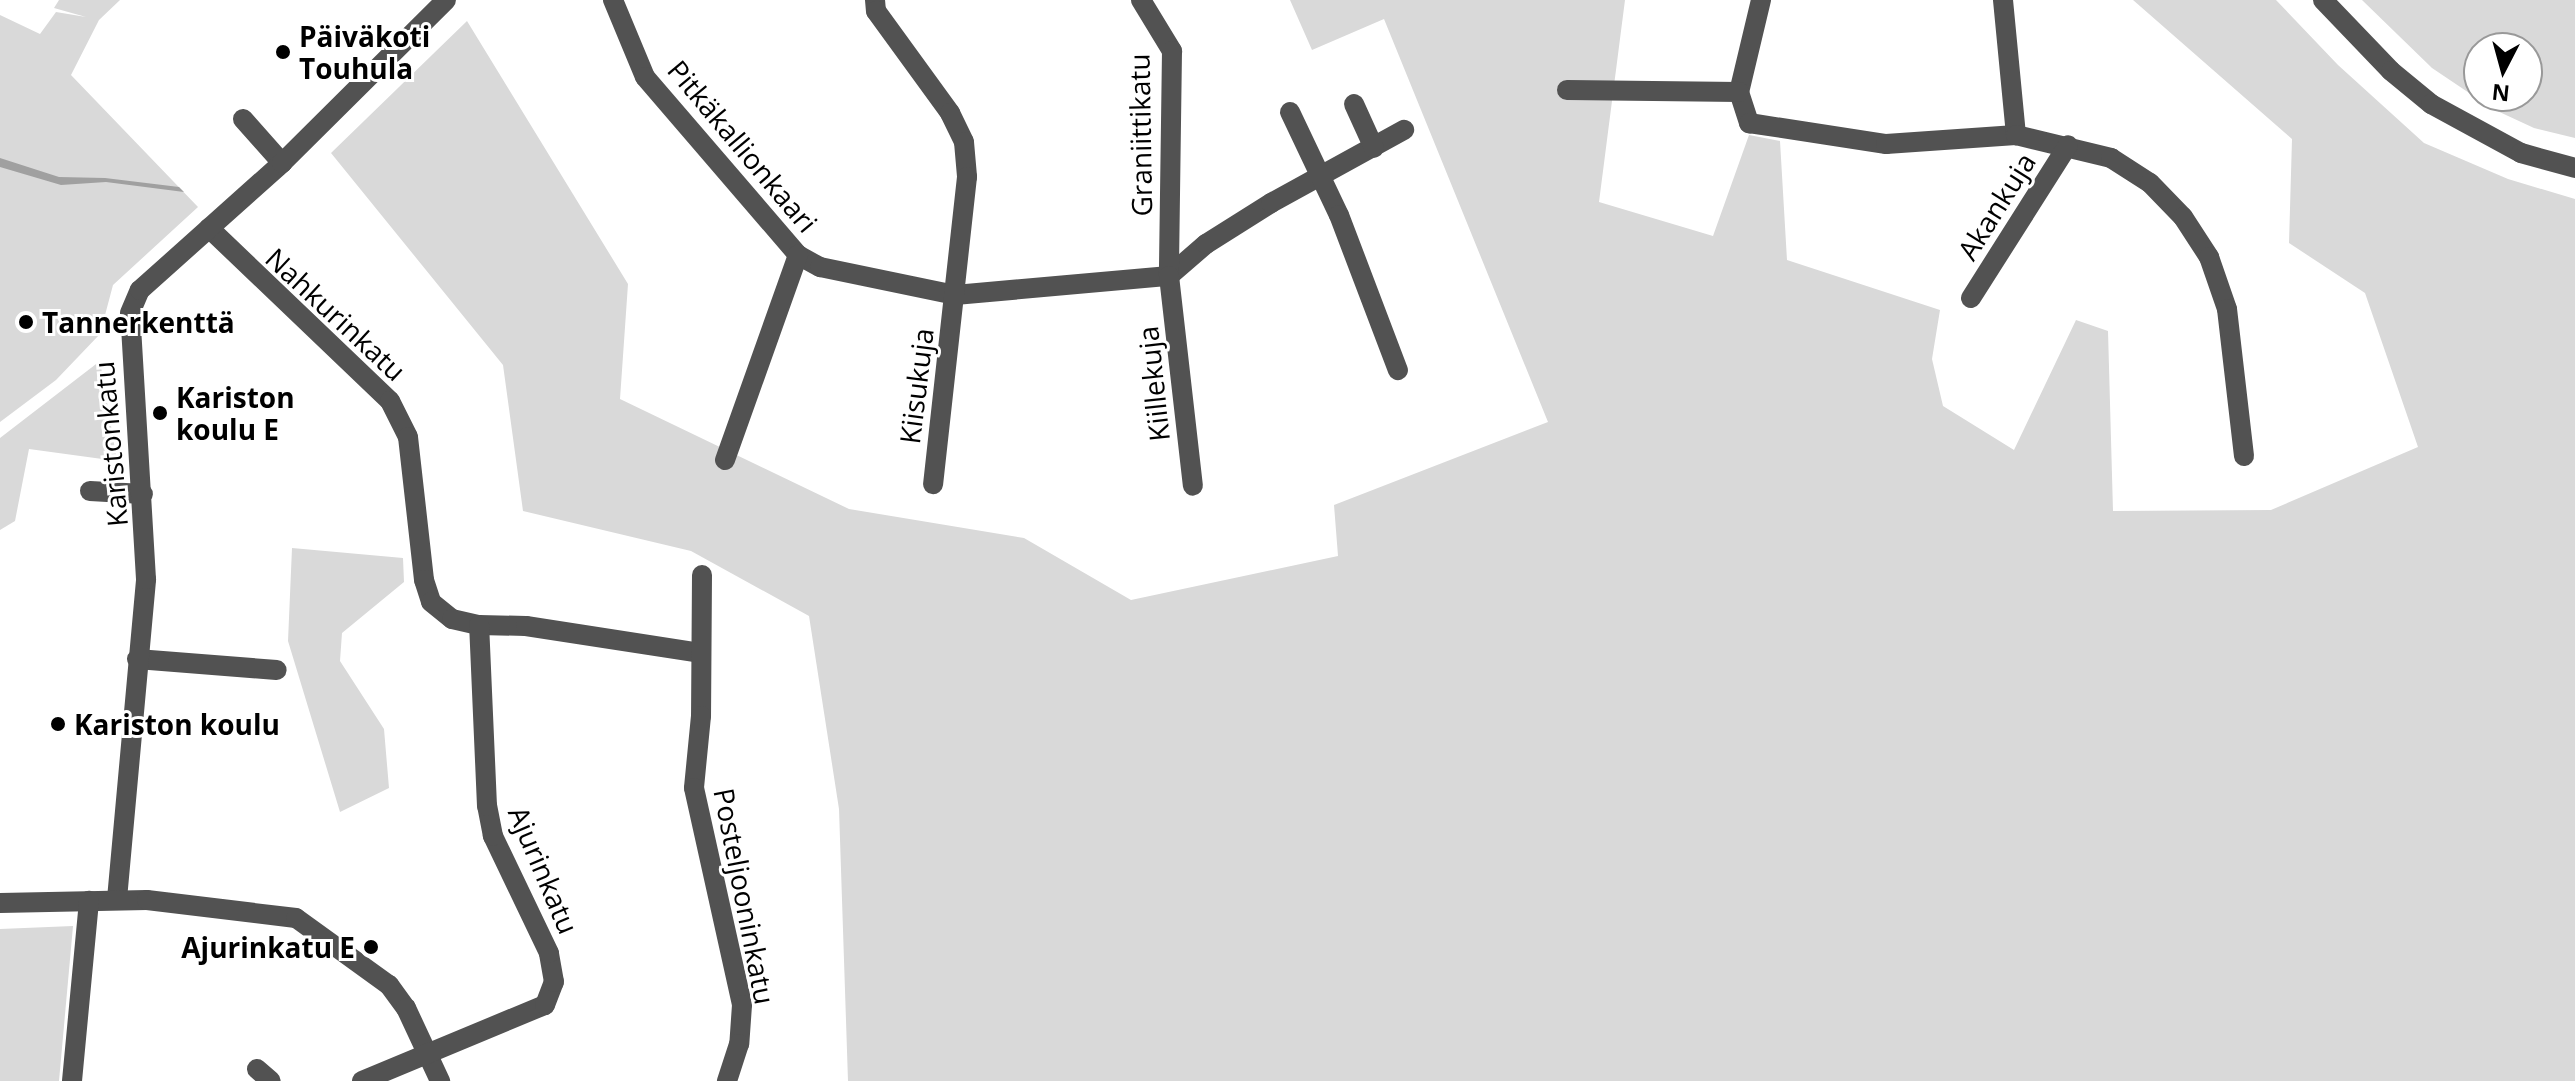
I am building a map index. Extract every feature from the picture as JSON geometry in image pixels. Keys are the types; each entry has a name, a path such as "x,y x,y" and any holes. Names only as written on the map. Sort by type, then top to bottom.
{"street":[{"name":"Pitkäkallionkaari","path":"613,0 645,77 798,255 820,267 955,295 1169,276"},
{"name":"Kiisukuja","path":"875,0 876,11 950,113 964,142 967,177 933,484"},
{"name":"Graniittikatu","path":"1141,0 1172,51 1169,276"},
{"path":"1761,0 1739,92 1749,123 1769,129 1898,145 2016,135 2068,145 2111,158 2150,183 2183,217 2209,257 2227,309 2244,456"},
{"path":"2003,0 2016,135"},
{"path":"2323,0 2391,71 2431,104 2521,153 2575,168"},
{"name":"Karistonkatu","path":"117,899 146,579 130,313 140,290 282,163 440,2"},
{"path":"1567,90 1739,92"},
{"path":"1354,104 1374,148"},
{"path":"1290,112 1322,178 1398,370"},
{"path":"243,119 282,163"},
{"path":"1169,276 1206,244 1271,203 1322,178 1404,130"},
{"name":"Akankuja","path":"1971,298 2068,145"},
{"name":"Nahkurinkatu","path":"209,228 390,401 408,437 424,580 431,602 452,619 479,625 526,626 700,653"},
{"path":"725,460 798,255"},
{"name":"Kiillekuja","path":"1169,276 1193,486"},
{"path":"90,491 143,494"},
{"name":"Posteljooninkatu","path":"702,575 694,788 742,1005 739,1044 727,1081"},
{"name":"Ajurinkatu","path":"362,1081 545,1005 554,982 549,953 493,836 487,806 479,625"},
{"path":"137,659 277,670"},
{"path":"0,903 117,899 267,911 296,918 389,985 406,1008 440,1081"},
{"path":"72,1081 89,901"}],"shaded area":[{"path":"59,0 120,0 99,20 71,75 198,207 113,285 100,334 56,380 0,422 0,15 40,34 56,12 86,17 54,8"},
{"path":"1290,0 1625,0 1599,202 1713,236 1749,135 1780,141 1787,260 1940,310 1932,359 1943,406 2014,450 2076,320 2108,331 2113,511 2271,510 2418,447 2365,293 2289,243 2292,139 2133,0 2276,0 2338,65 2424,143 2508,179 2575,199 2575,1081 848,1081 839,809 809,616 691,551 523,511 503,365 331,153 467,21 628,284 620,399 849,509 1024,538 1131,600 1338,556 1334,505 1548,422 1384,19 1312,50"},
{"path":"2362,0 2575,0 2575,138 2534,128 2499,112 2543,112 2543,32 2463,32 2463,89 2432,68"},
{"path":"0,158 59,177 105,178 179,187 184,192 106,182 61,185 0,167"},
{"path":"100,361 117,461 29,449 15,521 0,530 0,438"},
{"path":"292,548 403,558 404,582 342,633 340,661 384,729 389,788 340,812 288,641"},
{"path":"73,926 59,1081 0,1081 0,929"}],"place":[{"name":"Päiväkoti Touhula","path":"283,52"},
{"name":"Tannerkenttä","path":"26,322"},
{"name":"Kariston koulu E","path":"160,413"},
{"name":"Kariston koulu","path":"58,724"},
{"name":"Ajurinkatu E","path":"371,947"}]}
